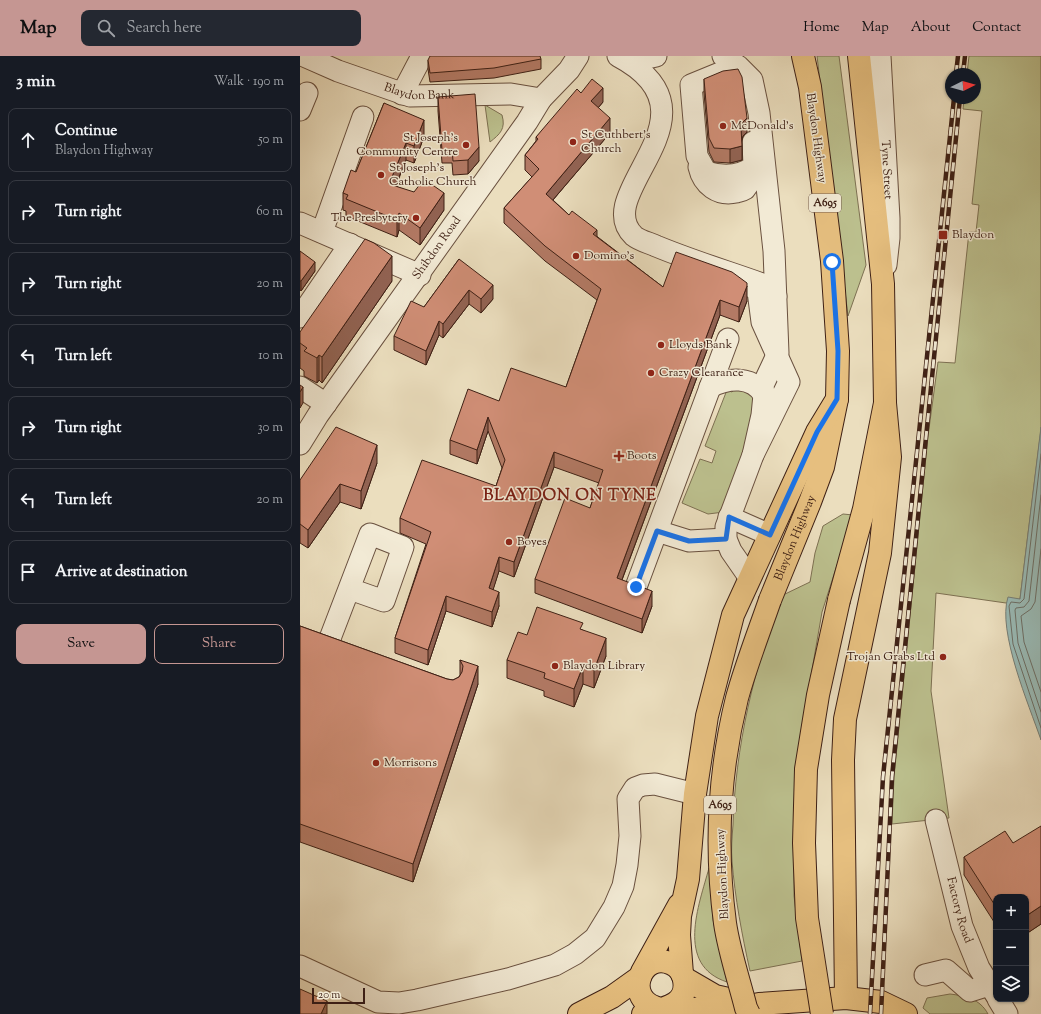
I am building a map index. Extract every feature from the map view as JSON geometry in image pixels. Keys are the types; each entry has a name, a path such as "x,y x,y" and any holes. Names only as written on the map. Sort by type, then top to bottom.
{"main road":[{"name":"Blaydon Highway","path":"754,1009 746,1008 725,924 720,867 720,810 726,753 738,697 770,600 810,502 822,467 837,399 838,351 832,262 810,88 803,56"},
{"path":"846,998 842,760 844,719 880,553 890,457 885,403 883,284 859,56"},
{"path":"657,1010 680,1000 684,993 679,935 682,899 688,879 695,794 707,716 733,615 749,577 817,432 837,399"},
{"path":"822,1014 807,918 804,843 806,769 818,695 839,600 864,509 885,403"},
{"path":"682,899 661,935 641,974 638,984 642,998 657,1010 754,1009 846,998 881,1002 906,1014"},
{"path":"580,1014 612,996 641,974 648,966 663,961 678,967 683,976 715,996 754,1009"}],"street":[{"name":"Blaydon Bank","path":"304,56 342,63 402,94 410,96 511,94 541,99"},
{"path":"402,94 422,56"},
{"name":"Shibdon Road","path":"300,444 326,404 420,275 527,122 541,99 569,70 578,56"},
{"path":"623,59 656,56"},
{"name":"Tyne Street","path":"880,56 889,218 889,238 883,284"},
{"path":"623,59 658,91 663,110 657,134 626,201 624,210 625,221 629,230 636,237 674,253 765,285 772,289 776,296"},
{"path":"737,67 750,98 754,166 745,173 723,176 714,175 706,172 697,156 691,85 737,67"},
{"path":"737,67 760,113 771,219 776,296 778,353 763,385 764,395 753,455"},
{"path":"322,232 363,117"},
{"path":"300,223 420,275"},
{"path":"300,317 350,244"},
{"path":"724,270 746,282 758,292 762,322 778,353 790,382 753,455 729,517 726,539 731,551 749,577"},
{"path":"636,587 728,340"},
{"path":"710,387 722,381 740,380 752,384 761,390 764,395"},
{"path":"300,387 326,404"},
{"path":"729,517 770,535"},
{"path":"657,531 689,541 726,539"},
{"path":"307,634 338,645 350,589"},
{"path":"300,966 378,1002 399,1002 417,1000 512,978 555,965 575,954 595,938 614,907 623,886 627,865 630,836 628,799 635,788 643,784 654,784 695,794"},
{"name":"Factory Road","path":"936,820 962,926 979,968 993,991"},
{"path":"925,975 946,970 970,991 993,993"},
{"name":"Factory Road","path":"1000,1002 1007,1014"}],"green space":[{"path":"817,56 839,56 866,265 848,316"},
{"path":"969,56 1041,56 1041,429 1020,599 1006,603 936,593 931,691 949,818 892,824 894,777 928,436 938,362 955,363 969,232 976,232 979,205 972,204 982,111 963,109 963,104 981,104 981,68 968,68"},
{"path":"485,105 502,115 503,120 503,128 490,142"},
{"path":"743,380 764,395 724,512 708,514 682,503 700,459 712,463 716,451 705,446 727,390 732,392"},
{"path":"843,514 853,515 822,612 798,751 794,809 794,896 802,961 750,971 737,903 733,875 732,852 735,796 742,737 755,678 763,650 783,595 810,582 815,553 823,526"},
{"path":"709,868 713,920 727,982 711,974 701,962 696,948 695,932 697,916 700,899"},
{"path":"950,994 972,999 981,1005 988,1014 930,1014 923,1008 927,998"}],"water":[{"path":"1041,427 1041,740 1022,688 1010,648 1006,611 1008,597 1020,599"}],"building":[{"path":"430,56 540,56 541,59 494,68 430,73 428,60"},
{"name":"McDonald's","path":"738,69 742,77 747,118 743,122 741,128 742,146 730,149 714,148 709,138 704,79 723,71"},
{"path":"592,79 603,88 591,101 610,118 546,194 569,215 572,211 597,230 593,234 663,287 676,252 732,272 747,283 747,286 739,307 720,300 617,578 652,591 642,619 535,579 565,498 590,508 603,470 554,452 514,562 499,557 489,588 499,592 492,612 446,596 428,650 395,638 431,532 400,518 422,460 496,486 505,460 488,417 477,450 450,440 468,389 499,401 511,368 566,387 601,289 545,246 504,208 539,169 525,155 538,139 536,137 577,89 581,93"},
{"path":"475,94 479,147 468,160 453,161 452,149 442,150 438,97"},
{"path":"384,103 424,120 414,146 406,143 389,184 414,192 424,179 444,193 420,228 399,213 397,220 346,199 348,195 343,193 351,170 356,172"},
{"path":"365,239 374,243 392,256 322,357 319,355 317,358 304,351 307,348 300,343 300,332"},
{"path":"300,251 315,262 301,281 300,281"},
{"path":"459,259 493,285 481,299 469,290 443,324 439,321 426,351 394,336 411,301 424,307"},
{"path":"300,385 303,387 300,392"},
{"path":"336,427 377,445 361,491 340,484 308,530 300,524 300,480"},
{"path":"537,607 583,623 580,629 606,638 594,670 583,666 574,689 544,678 545,673 507,660 518,632 527,635"},
{"name":"Morrisons","path":"300,626 447,679 453,680 459,677 463,666 460,660 478,666 413,864 300,824"},
{"path":"1041,826 1041,906 1029,914 1029,894 993,894 993,902 964,857 1005,831 1013,843"},
{"path":"300,989 327,1001 321,1014 300,1014"}],"railway":[{"path":"957,68 958,56"},
{"path":"964,68 965,56"},
{"path":"870,1014 883,777 953,104"},
{"path":"881,1014 892,777 959,104"}],"place":[{"name":"McDonald's","path":"723,126"},
{"name":"St Cuthbert's Church","path":"573,142"},
{"name":"St Joseph's Community Centre","path":"466,145"},
{"name":"St Joseph's Catholic Church","path":"381,175"},
{"name":"The Presbytery","path":"416,218"},
{"name":"Blaydon","path":"943,235"},
{"name":"Domino's","path":"576,256"},
{"name":"Lloyds Bank","path":"661,345"},
{"name":"Crazy Clearance","path":"651,373"},
{"name":"Boots","path":"619,456"},
{"name":"Boyes","path":"509,542"},
{"name":"Trojan Grabs Ltd","path":"943,657"},
{"name":"Blaydon Library","path":"555,666"},
{"name":"Morrisons","path":"376,763"}],"district":[{"name":"BLAYDON ON TYNE","path":"570,496"}],"route":[{"path":"636,587 657,531 689,541 726,539 726,527 729,517 770,535 817,432 837,399 838,351 832,262"}]}
